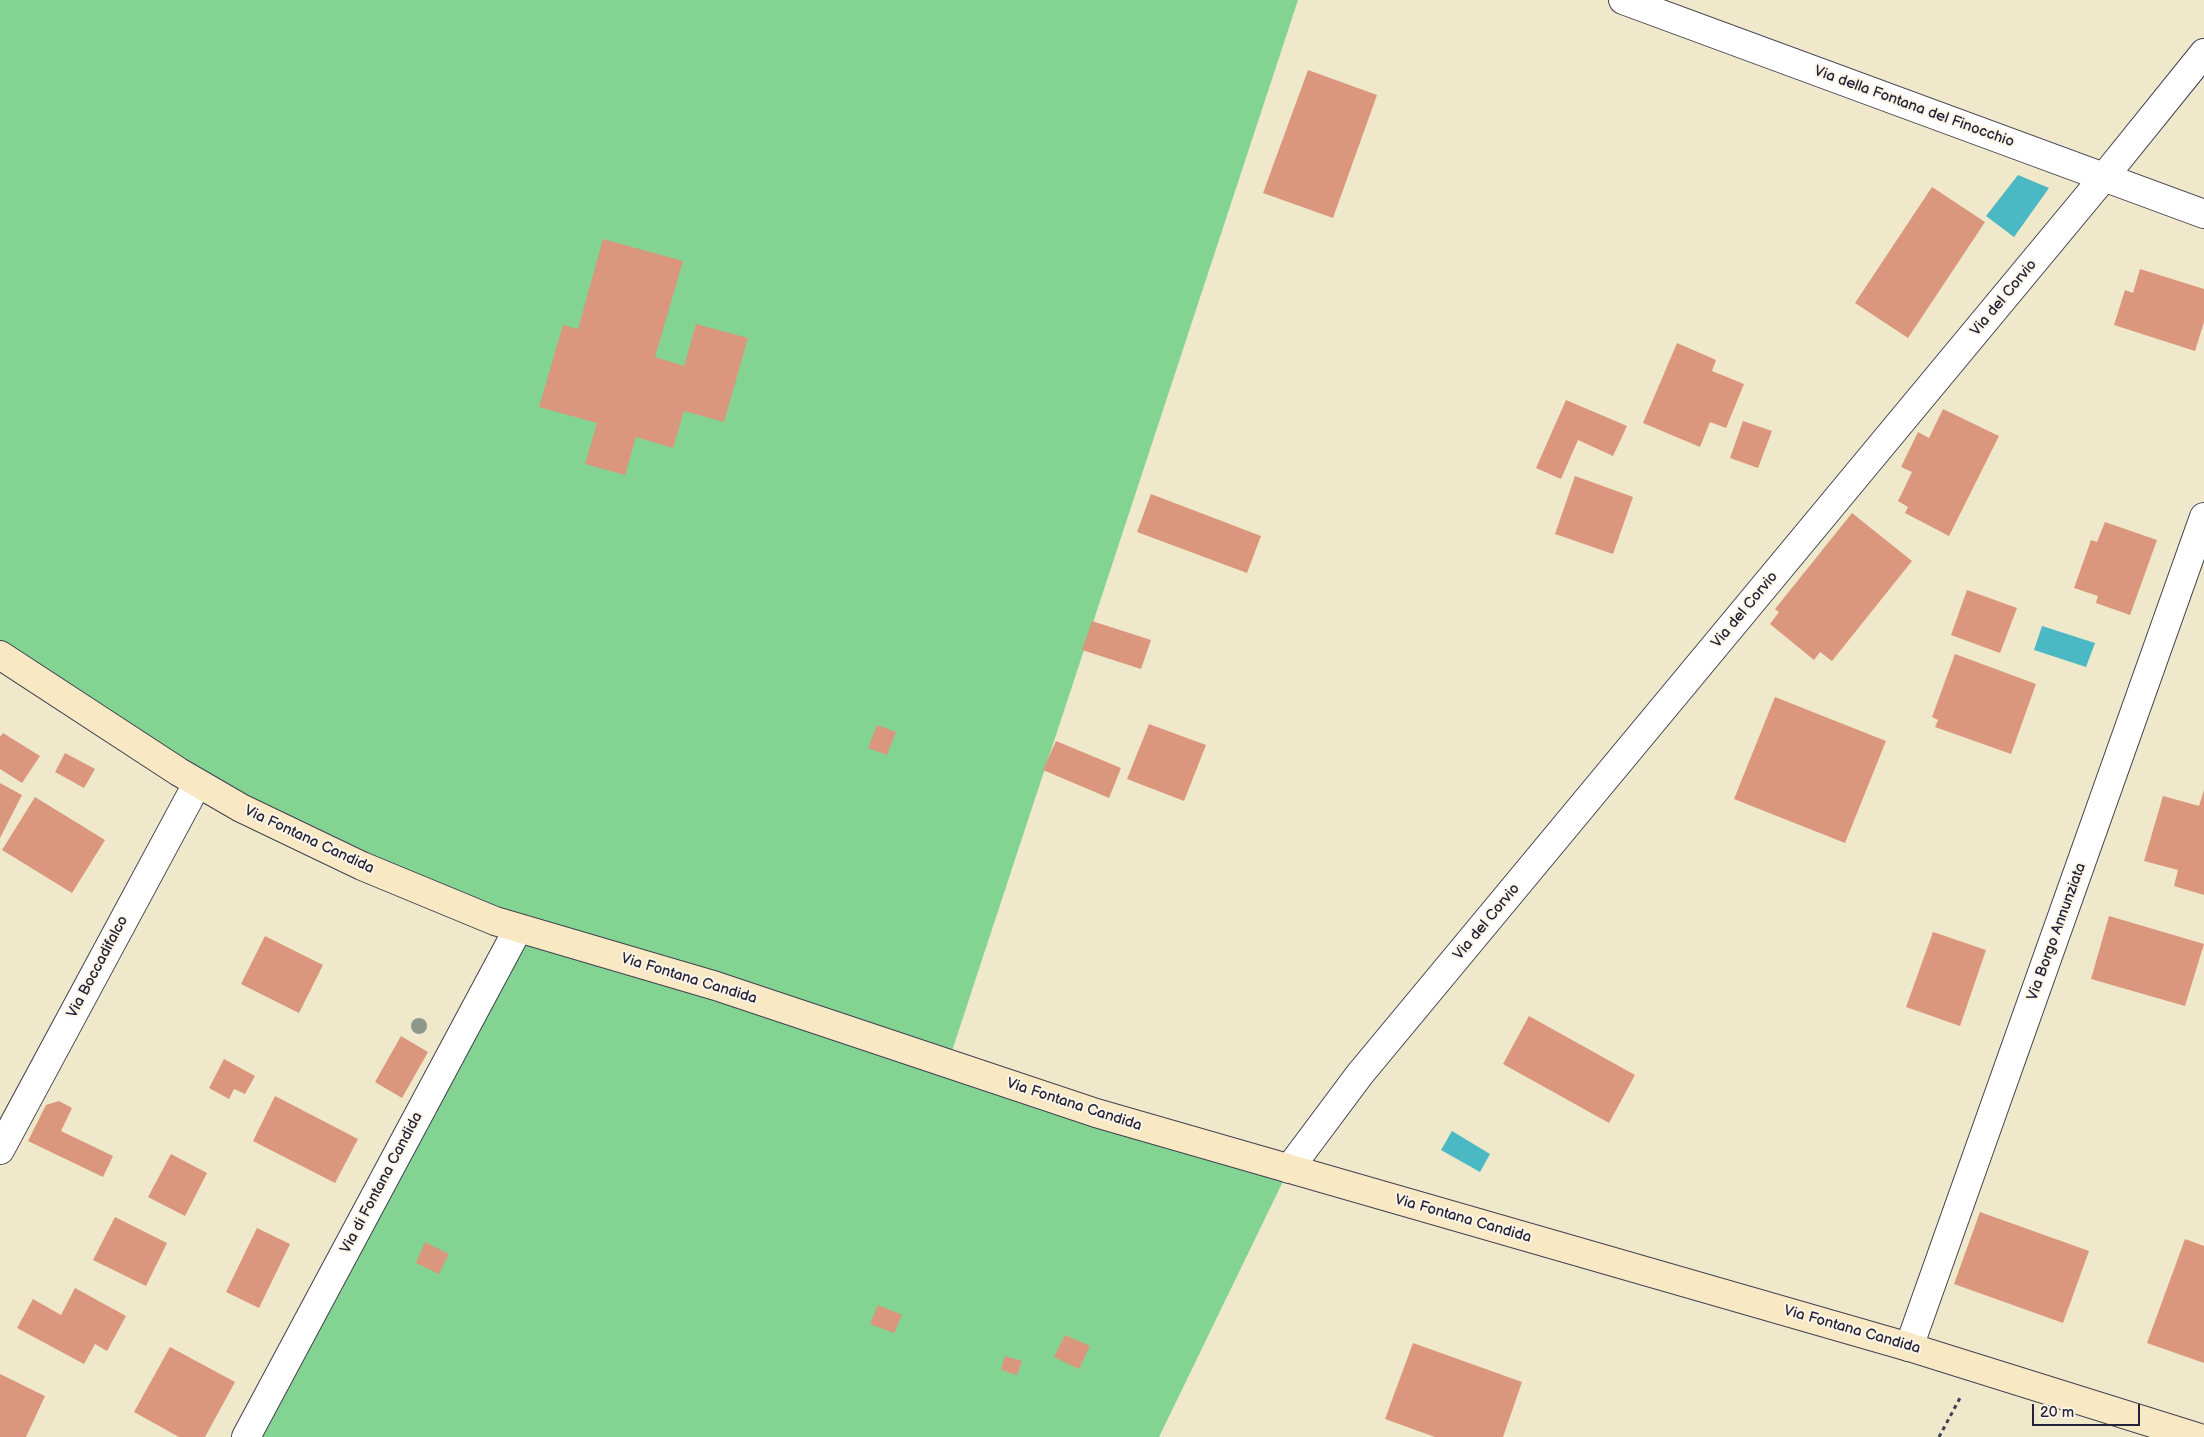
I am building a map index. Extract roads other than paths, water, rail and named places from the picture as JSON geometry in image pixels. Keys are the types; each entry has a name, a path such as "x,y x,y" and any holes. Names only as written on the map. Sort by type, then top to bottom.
{"main road":[{"name":"Via Fontana Candida","path":"0,655 197,784 290,833 473,913 676,974 1096,1113 1910,1347 2197,1437"}],"street":[{"name":"Via della Fontana del Finocchio","path":"1623,0 2204,214"},
{"name":"Via del Corvio","path":"1289,1169 1360,1074 2104,177 2204,53"},
{"name":"Via Borgo Annunziata","path":"1910,1347 2204,517"},
{"name":"Via Boccadifalco","path":"0,1150 197,784"},
{"name":"Via di Fontana Candida","path":"246,1437 518,928"}],"water":[{"path":"2018,175 2049,188 2014,237 1986,216"},
{"path":"2042,626 2095,643 2086,667 2034,650"},
{"path":"1452,1131 1490,1154 1480,1172 1441,1150"}]}
